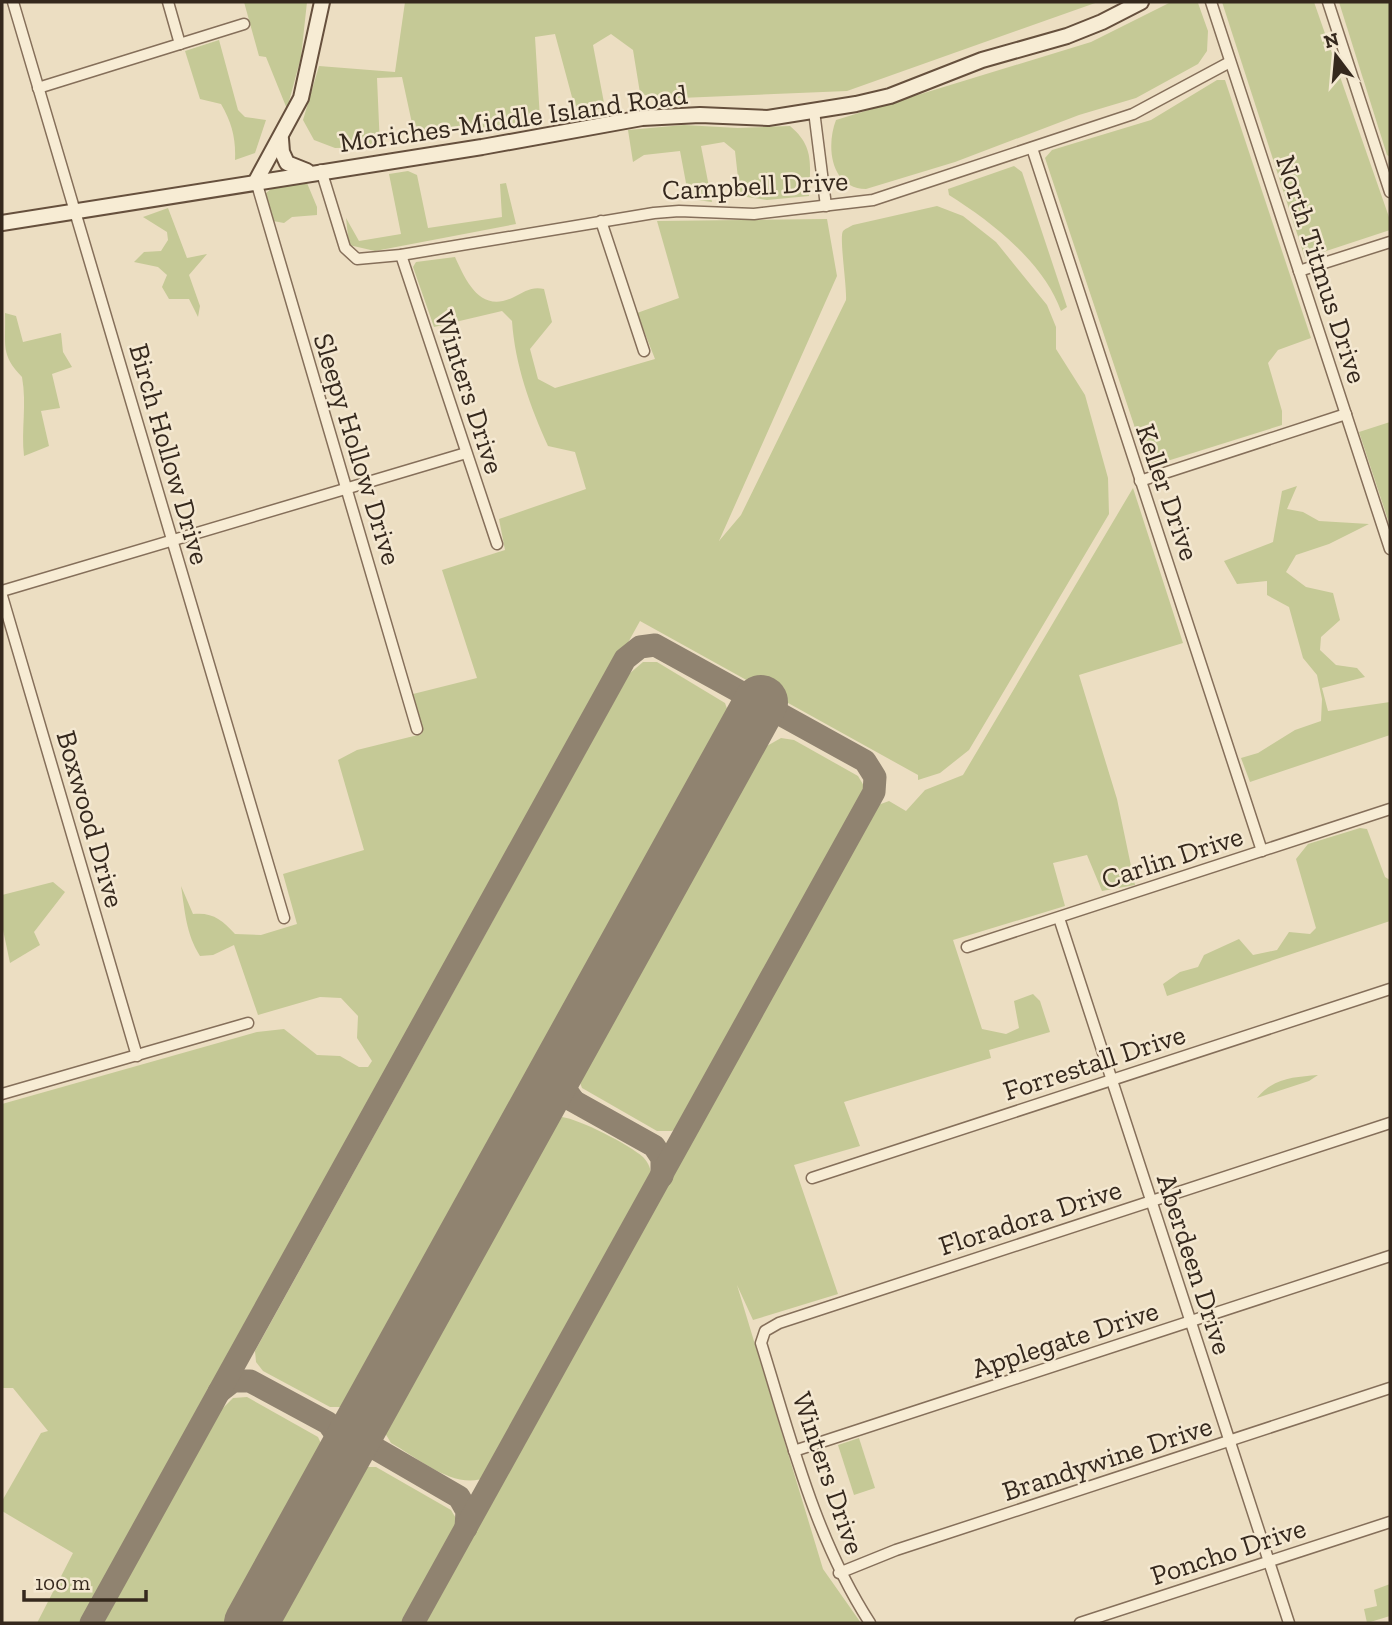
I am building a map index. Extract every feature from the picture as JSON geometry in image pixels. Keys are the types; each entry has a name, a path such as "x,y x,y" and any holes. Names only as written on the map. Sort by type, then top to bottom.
{"main road":[{"path":"256,181 301,98 322,2"},
{"name":"Moriches-Middle Island Road","path":"2,223 315,171 482,147 642,118 700,115 768,118 814,111 890,96 982,60 1102,22 1141,2"},
{"path":"281,139 282,152 287,163 315,171"}],"street":[{"name":"Birch Hollow Drive","path":"13,2 284,918"},
{"path":"168,2 180,44"},
{"name":"North Titmus Drive","path":"1211,2 1390,550"},
{"path":"1328,2 1390,192"},
{"path":"38,88 244,24"},
{"name":"Campbell Drive","path":"315,171 349,255 368,259 679,211 754,214 827,206 873,200 1149,107 1230,62"},
{"path":"814,111 827,206"},
{"name":"Keller Drive","path":"1032,148 1262,851"},
{"name":"Sleepy Hollow Drive","path":"256,181 417,729"},
{"path":"601,222 644,351"},
{"path":"1299,271 1390,242"},
{"name":"Winters Drive","path":"401,255 497,544"},
{"path":"1140,481 1346,414"},
{"path":"2,594 172,540 466,453"},
{"name":"Boxwood Drive","path":"2,594 137,1056"},
{"name":"Carlin Drive","path":"967,947 1390,808"},
{"name":"Aberdeen Drive","path":"1059,918 1289,1623"},
{"name":"Forrestall Drive","path":"812,1178 1390,989"},
{"path":"2,1094 248,1023"},
{"name":"Floradora Drive","path":"765,1331 779,1323 1390,1123"},
{"name":"Applegate Drive","path":"794,1451 1390,1256"},
{"name":"Winters Drive","path":"765,1331 761,1343 825,1541 839,1573 870,1623"},
{"name":"Brandywine Drive","path":"839,1573 897,1550 1390,1388"},
{"name":"Poncho Drive","path":"1080,1623 1390,1522"}],"green space":[{"path":"244,2 307,2 301,57 287,109 266,57 259,56"},
{"path":"405,2 1098,2 847,91 656,99 640,93 633,50 611,34 593,45 605,108 576,112 555,34 535,37 540,119 423,136 413,128 402,77 377,78 380,147 335,148 314,140 303,120 319,66 395,72"},
{"path":"1171,2 1198,3 1208,31 1207,51 1198,64 1136,98 1079,115 955,162 866,189 854,187 838,174 831,142 836,120 1091,42"},
{"path":"1222,2 1314,2 1390,220 1390,230 1305,258"},
{"path":"1339,2 1390,2 1390,157 1387,155"},
{"path":"219,40 238,110 245,117 266,120 255,153 235,160 234,138 228,118 221,104 200,99 185,51"},
{"path":"1217,80 1225,80 1311,338 1278,350 1268,363 1282,411 1282,425 1148,467 1045,158 1052,150 1151,120"},
{"path":"684,125 738,128 790,126 804,141 807,149 810,166 809,196 767,200 740,196 735,151 724,142 701,146 712,202 689,199 680,151 644,155 633,162 628,130"},
{"path":"1014,166 1022,172 1067,307 1061,311 1042,276 1015,245 949,195 948,189"},
{"path":"408,171 417,175 428,228 502,217 500,184 506,183 516,224 375,251 349,245 346,218 359,241 401,234 389,174"},
{"path":"307,183 317,207 317,215 292,217 284,223 273,221 265,194 272,188"},
{"path":"937,206 963,216 996,242 1047,305 1056,327 1056,349 1085,395 1108,478 1109,514 969,750 940,773 918,780 918,775 640,621 392,1068 384,1075 386,1080 83,1623 37,1623 73,1553 2,1511 2,1501 41,1433 48,1431 13,1388 2,1388 2,1104 257,1032 284,1029 317,1055 340,1056 359,1067 368,1067 372,1061 357,1038 358,1016 341,998 320,997 258,1015 234,945 213,955 200,956 195,948 185,914 181,886 193,914 206,914 217,918 235,934 261,935 297,924 283,874 364,850 338,760 357,750 422,734 413,694 477,678 442,570 505,550 499,519 586,489 575,452 548,446 524,385 512,321 502,311 434,327 413,267 416,262 455,257 470,285 483,298 492,301 502,301 532,289 544,289 552,322 530,349 538,379 555,388 655,359 637,313 679,298 657,221 827,219 837,276 719,541 741,515 846,300 843,231 853,225"},
{"path":"168,208 187,258 207,254 189,275 200,306 198,317 189,299 169,299 162,287 167,275 158,267 134,262 144,252 161,251 168,240 167,232 143,217"},
{"path":"5,313 16,316 23,342 61,333 63,352 72,367 52,374 60,408 41,411 49,446 24,456 22,377 7,355"},
{"path":"1390,422 1390,526 1359,432"},
{"path":"1297,486 1287,509 1303,512 1319,521 1369,524 1329,544 1296,555 1286,572 1306,587 1333,593 1340,620 1321,637 1320,650 1336,665 1357,668 1365,677 1322,688 1328,711 1390,702 1390,735 1250,782 1241,758 1258,753 1295,730 1321,721 1322,699 1317,675 1303,658 1289,607 1267,595 1267,581 1237,584 1224,561 1273,542 1282,491"},
{"path":"1133,488 1183,643 1079,675 1117,799 1135,885 1102,891 1087,855 1053,863 1065,906 953,940 982,1029 1006,1034 1019,1028 1014,1001 1033,994 1040,1001 1050,1032 989,1050 991,1058 844,1102 860,1146 794,1165 838,1294 753,1320 737,1285 823,1569 861,1623 425,1623 878,805 889,801 906,811 925,790 963,775"},
{"path":"643,662 657,662 725,703 730,717 726,732 356,1396 345,1407 330,1407 263,1371 256,1362 255,1351 629,674"},
{"path":"781,738 794,740 858,776 864,786 864,798 683,1123 672,1131 657,1131 582,1088 579,1080 582,1067 753,754"},
{"path":"1360,828 1367,829 1385,877 1390,880 1390,921 1167,996 1163,984 1180,972 1198,967 1204,955 1239,939 1253,955 1277,950 1289,932 1310,934 1316,928 1296,859 1308,844"},
{"path":"53,882 65,892 34,932 40,945 10,963 2,925 2,895"},
{"path":"1318,1075 1309,1081 1257,1098 1277,1082"},
{"path":"562,1117 592,1127 643,1157 651,1173 650,1183 488,1476 476,1480 451,1477 391,1443 385,1433 386,1420 548,1126"},
{"path":"247,1397 318,1437 323,1448 319,1461 231,1623 102,1623 221,1410 233,1398"},
{"path":"859,1438 875,1488 854,1495 838,1445"},
{"path":"367,1467 376,1467 451,1510 457,1520 457,1530 405,1623 273,1623 354,1477"},
{"path":"1390,1584 1390,1616 1367,1623 1364,1609 1377,1606 1374,1590"}],"taxiway":[{"path":"91,1623 625,659 640,647 655,645 865,761 875,777 874,792 413,1623"},
{"path":"562,1062 560,1082 573,1100"},
{"path":"535,1110 551,1099 568,1098 654,1146 662,1158 662,1176"},
{"path":"219,1392 233,1381 250,1381 328,1423 341,1441 340,1462"},
{"path":"366,1415 365,1433 371,1446 459,1497 467,1511 466,1528"}],"runway":[{"path":"251,1623 761,702"}]}
